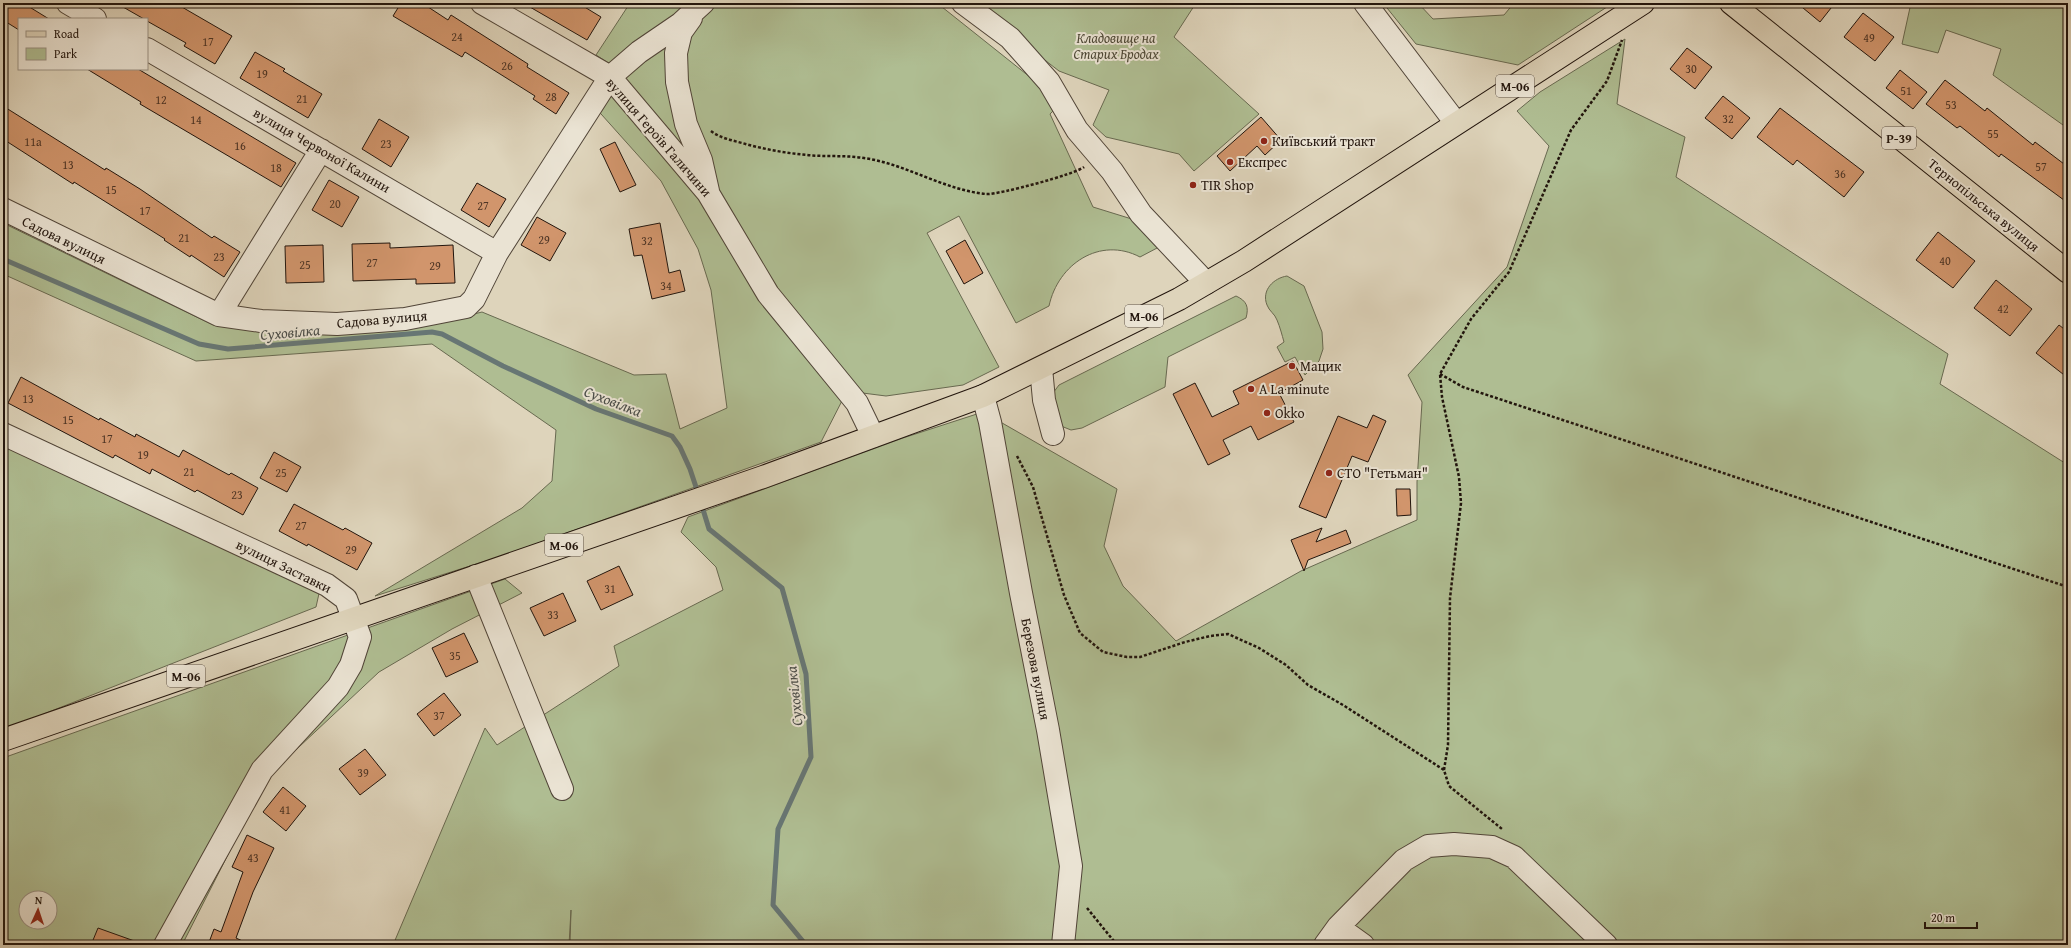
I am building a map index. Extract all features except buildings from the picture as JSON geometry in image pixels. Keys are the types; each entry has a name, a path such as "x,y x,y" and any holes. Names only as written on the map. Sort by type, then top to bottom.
{"main road":[{"name":"М-06","path":"3,740 763,477 983,396 1179,299 1265,248 1643,3"},
{"name":"Тернопільська вулиця","path":"1731,3 2068,272"}],"street":[{"path":"68,3 93,18"},
{"name":"вулиця Героїв Галичини","path":"482,3 610,77 708,193 768,294 857,403 873,436"},
{"path":"963,3 1010,38 1049,82 1077,130 1094,148 1112,171 1141,214 1206,283"},
{"path":"1365,3 1456,123"},
{"path":"699,7 681,32 675,67 686,124 701,160 708,193"},
{"name":"Садова вулиця","path":"3,210 219,316 261,321 337,324 405,318 466,307 474,299 497,253 610,77 639,52 659,39 699,7"},
{"name":"вулиця Червоної Калини","path":"148,50 497,253"},
{"path":"219,316 321,150"},
{"path":"1042,368 1044,400 1053,434"},
{"name":"Березова вулиця","path":"983,396 990,422 1048,730 1071,866 1063,945"},
{"name":"вулиця Заставки","path":"3,434 328,585 346,599 360,637 351,665 338,687 262,770 165,945"},
{"path":"476,576 562,789"},
{"path":"1325,945 1338,927 1404,860 1428,846 1466,844 1492,847 1514,857 1606,945"},
{"path":"1338,927 1363,945"}],"path":[{"path":"1508,834 1449,786 1444,770 1448,745 1450,598 1461,503 1459,477 1442,397 1440,374 1471,319 1509,272 1571,130 1607,81 1622,40"},
{"path":"706,128 724,138 756,147 808,155 865,158 963,189 986,194 1000,194 1043,180 1069,175 1081,169 1088,163 1094,148"},
{"path":"1440,374 1463,386 2068,587"},
{"path":"1016,454 1033,487 1064,595 1080,633 1103,652 1127,657 1140,657 1184,642 1210,636 1228,634 1259,648 1286,665 1308,685 1343,705 1444,770"},
{"path":"1070,885 1117,945"}],"green space":[{"path":"630,3 937,3 1045,89 1058,106 1050,114 1093,207 1135,220 1159,247 1140,257 1125,251 1110,250 1096,252 1083,258 1071,267 1061,278 1054,291 1049,306 1016,323 959,216 927,233 999,367 963,385 886,396 847,391 821,442 505,555 375,596 522,508 552,481 556,430 432,344 196,361 3,274 3,223 213,325 234,328 458,318 482,312 634,375 666,374 680,429 727,408 711,290 698,249 661,181 593,105 621,71 596,55"},
{"name":"Кладовище на Старих Бродах","path":"971,3 1196,3 1174,37 1259,114 1194,171 1179,154 1106,137 1093,125 1109,90 1059,71"},
{"path":"1383,3 1418,3 1433,19 1504,15 1514,3 1613,3 1518,65 1416,44"},
{"path":"1911,3 2068,3 2068,117 2063,125 1993,75 2001,49 1946,30 1938,53 1902,44"},
{"path":"1625,39 1617,104 1685,137 1676,177 1948,354 1940,384 2068,465 2068,945 1358,945 1340,932 1332,945 570,945 571,910 569,945 393,945 485,728 497,745 619,666 614,646 723,590 716,567 681,532 688,517 903,438 983,412 1117,489 1104,546 1123,586 1176,641 1301,571 1417,520 1417,482 1422,402 1408,375 1507,267 1549,146 1517,111 1540,92"},
{"path":"1287,276 1304,286 1322,332 1323,349 1319,361 1305,375 1295,357 1285,362 1277,347 1284,342 1277,320 1268,307 1266,300 1267,290 1273,282"},
{"path":"1236,296 1245,302 1247,308 1246,318 1168,357 1165,387 1082,428 1071,430 1061,426 1050,397 1059,385"},
{"path":"3,434 320,589 316,607 3,730"},
{"path":"505,579 522,593 452,629 379,672 268,776 182,945 3,945 3,758"}],"waterway":[{"name":"Суховілка","path":"3,259 199,344 228,349 432,332 442,334 503,366 596,409 672,436 680,447 690,469 698,493"},
{"name":"Суховілка","path":"701,503 709,529 782,588 806,674 811,757 778,829 773,905 806,945"}],"place":[{"name":"Київський тракт","path":"1264,141"},
{"name":"Експрес","path":"1230,162"},
{"name":"TIR Shop","path":"1193,185"},
{"name":"Мацик","path":"1292,366"},
{"name":"A La minute","path":"1251,389"},
{"name":"Okko","path":"1267,413"},
{"name":"СТО \"Гетьман\"","path":"1329,473"}]}
